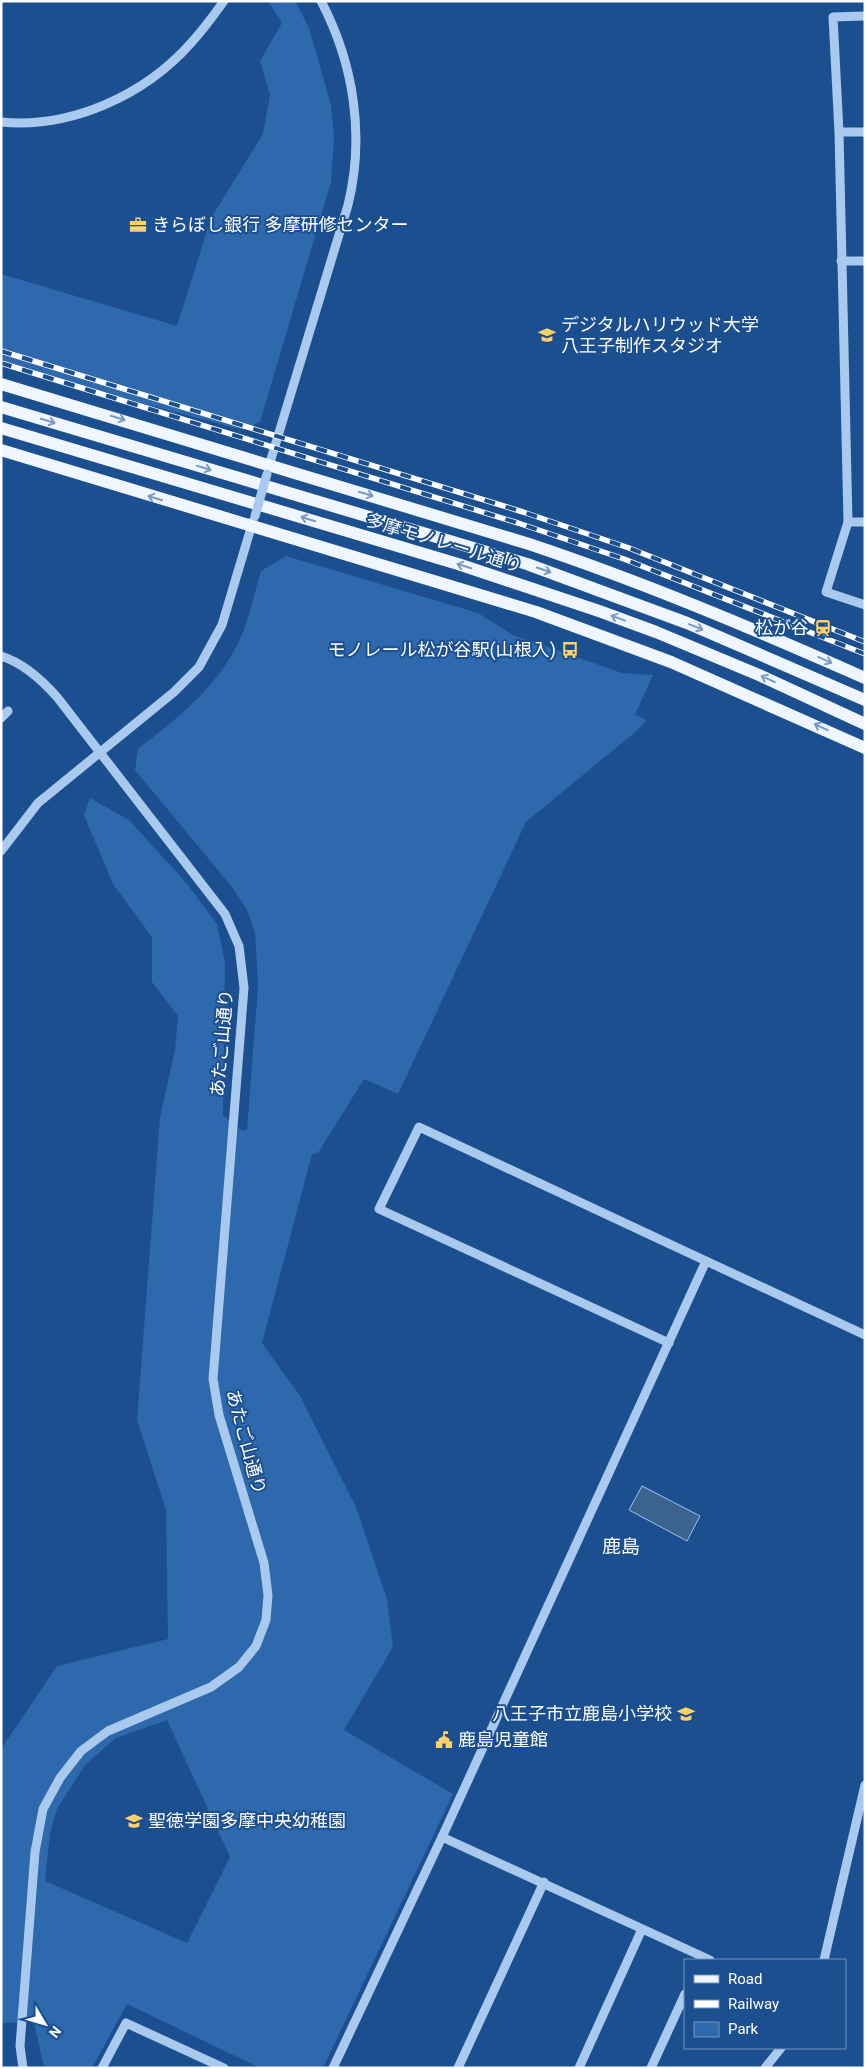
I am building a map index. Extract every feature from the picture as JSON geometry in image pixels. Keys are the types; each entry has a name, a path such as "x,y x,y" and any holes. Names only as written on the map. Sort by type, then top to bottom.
{"main road":[{"path":"1,384 268,470 591,564 691,603 865,678"},
{"name":"多摩モノレール通り","path":"1,407 527,564 687,623 865,700"},
{"name":"多摩モノレール通り","path":"1,428 458,564 600,611 741,667 865,724"},
{"path":"1,450 253,522 536,612 671,662 865,748"}],"street":[{"path":"1,122 39,123 76,116 137,88 159,72 192,43 224,1"},
{"path":"1,851 38,803 174,692 199,667 222,625 348,205 356,161 356,116 349,77 338,38 321,1"},
{"path":"865,16 833,17 839,132 848,522 826,592 865,605"},
{"path":"839,132 865,132"},
{"path":"841,261 865,261"},
{"path":"848,522 865,522"},
{"name":"あたご山通り","path":"1,656 24,667 42,680 225,914 239,946 244,988 212,1379 219,1415 264,1563 268,1595 266,1620 256,1646 239,1667 211,1687 101,1736 82,1751 60,1778 43,1809 34,1862 20,2046 23,2068"},
{"path":"1,718 8,710"},
{"path":"669,1343 379,1210 419,1126 865,1335"},
{"path":"333,2068 442,1837 706,1261"},
{"path":"824,1959 865,1785"},
{"path":"442,1837 544,1882 704,1959"},
{"path":"458,2068 544,1882"},
{"path":"579,2068 642,1929"},
{"path":"651,2068 684,1996"},
{"path":"102,2068 126,2023 224,2068"},
{"path":"765,2068 780,2049"}],"green space":[{"path":"268,1 295,1 309,28 331,105 334,138 331,182 260,422 243,430 1,366 1,274 177,326 211,218 263,134 270,95 260,61 282,23"},
{"path":"286,556 478,613 513,635 622,673 653,675 635,715 647,720 634,733 526,822 398,1094 364,1079 318,1153 312,1154 262,1343 300,1396 356,1507 387,1599 393,1647 344,1730 453,1794 323,2068 260,2068 127,2004 92,2068 44,2068 34,2022 1,2023 1,1749 57,1666 168,1639 166,1510 137,1420 160,1117 175,1050 178,1016 152,982 152,937 113,884 84,815 90,798 129,820 188,885 217,924 225,962 223,1115 241,1130 247,1130 258,986 255,932 247,910 232,887 135,770 138,749 183,712 210,686 232,655 247,621 261,571","holes":["167,1720 230,1857 187,1943 45,1881 50,1833 57,1809 85,1765 116,1738"]}],"shaded area":[{"path":"642,1486 700,1516 687,1541 629,1510"}],"railway":[{"path":"1,351 523,512 629,548 865,642"},
{"path":"1,363 518,523 624,559 865,654"}],"place":[{"name":"きらぼし銀行 多摩研修センター","path":"138,225"},
{"name":"デジタルハリウッド大学 八王子制作スタジオ","path":"547,335"},
{"name":"松が谷","path":"823,628"},
{"name":"モノレール松が谷駅(山根入)","path":"570,650"},
{"name":"八王子市立鹿島小学校","path":"686,1714"},
{"name":"鹿島児童館","path":"444,1740"},
{"name":"聖徳学園多摩中央幼稚園","path":"134,1821"}],"district":[{"name":"鹿島","path":"621,1546"}]}
